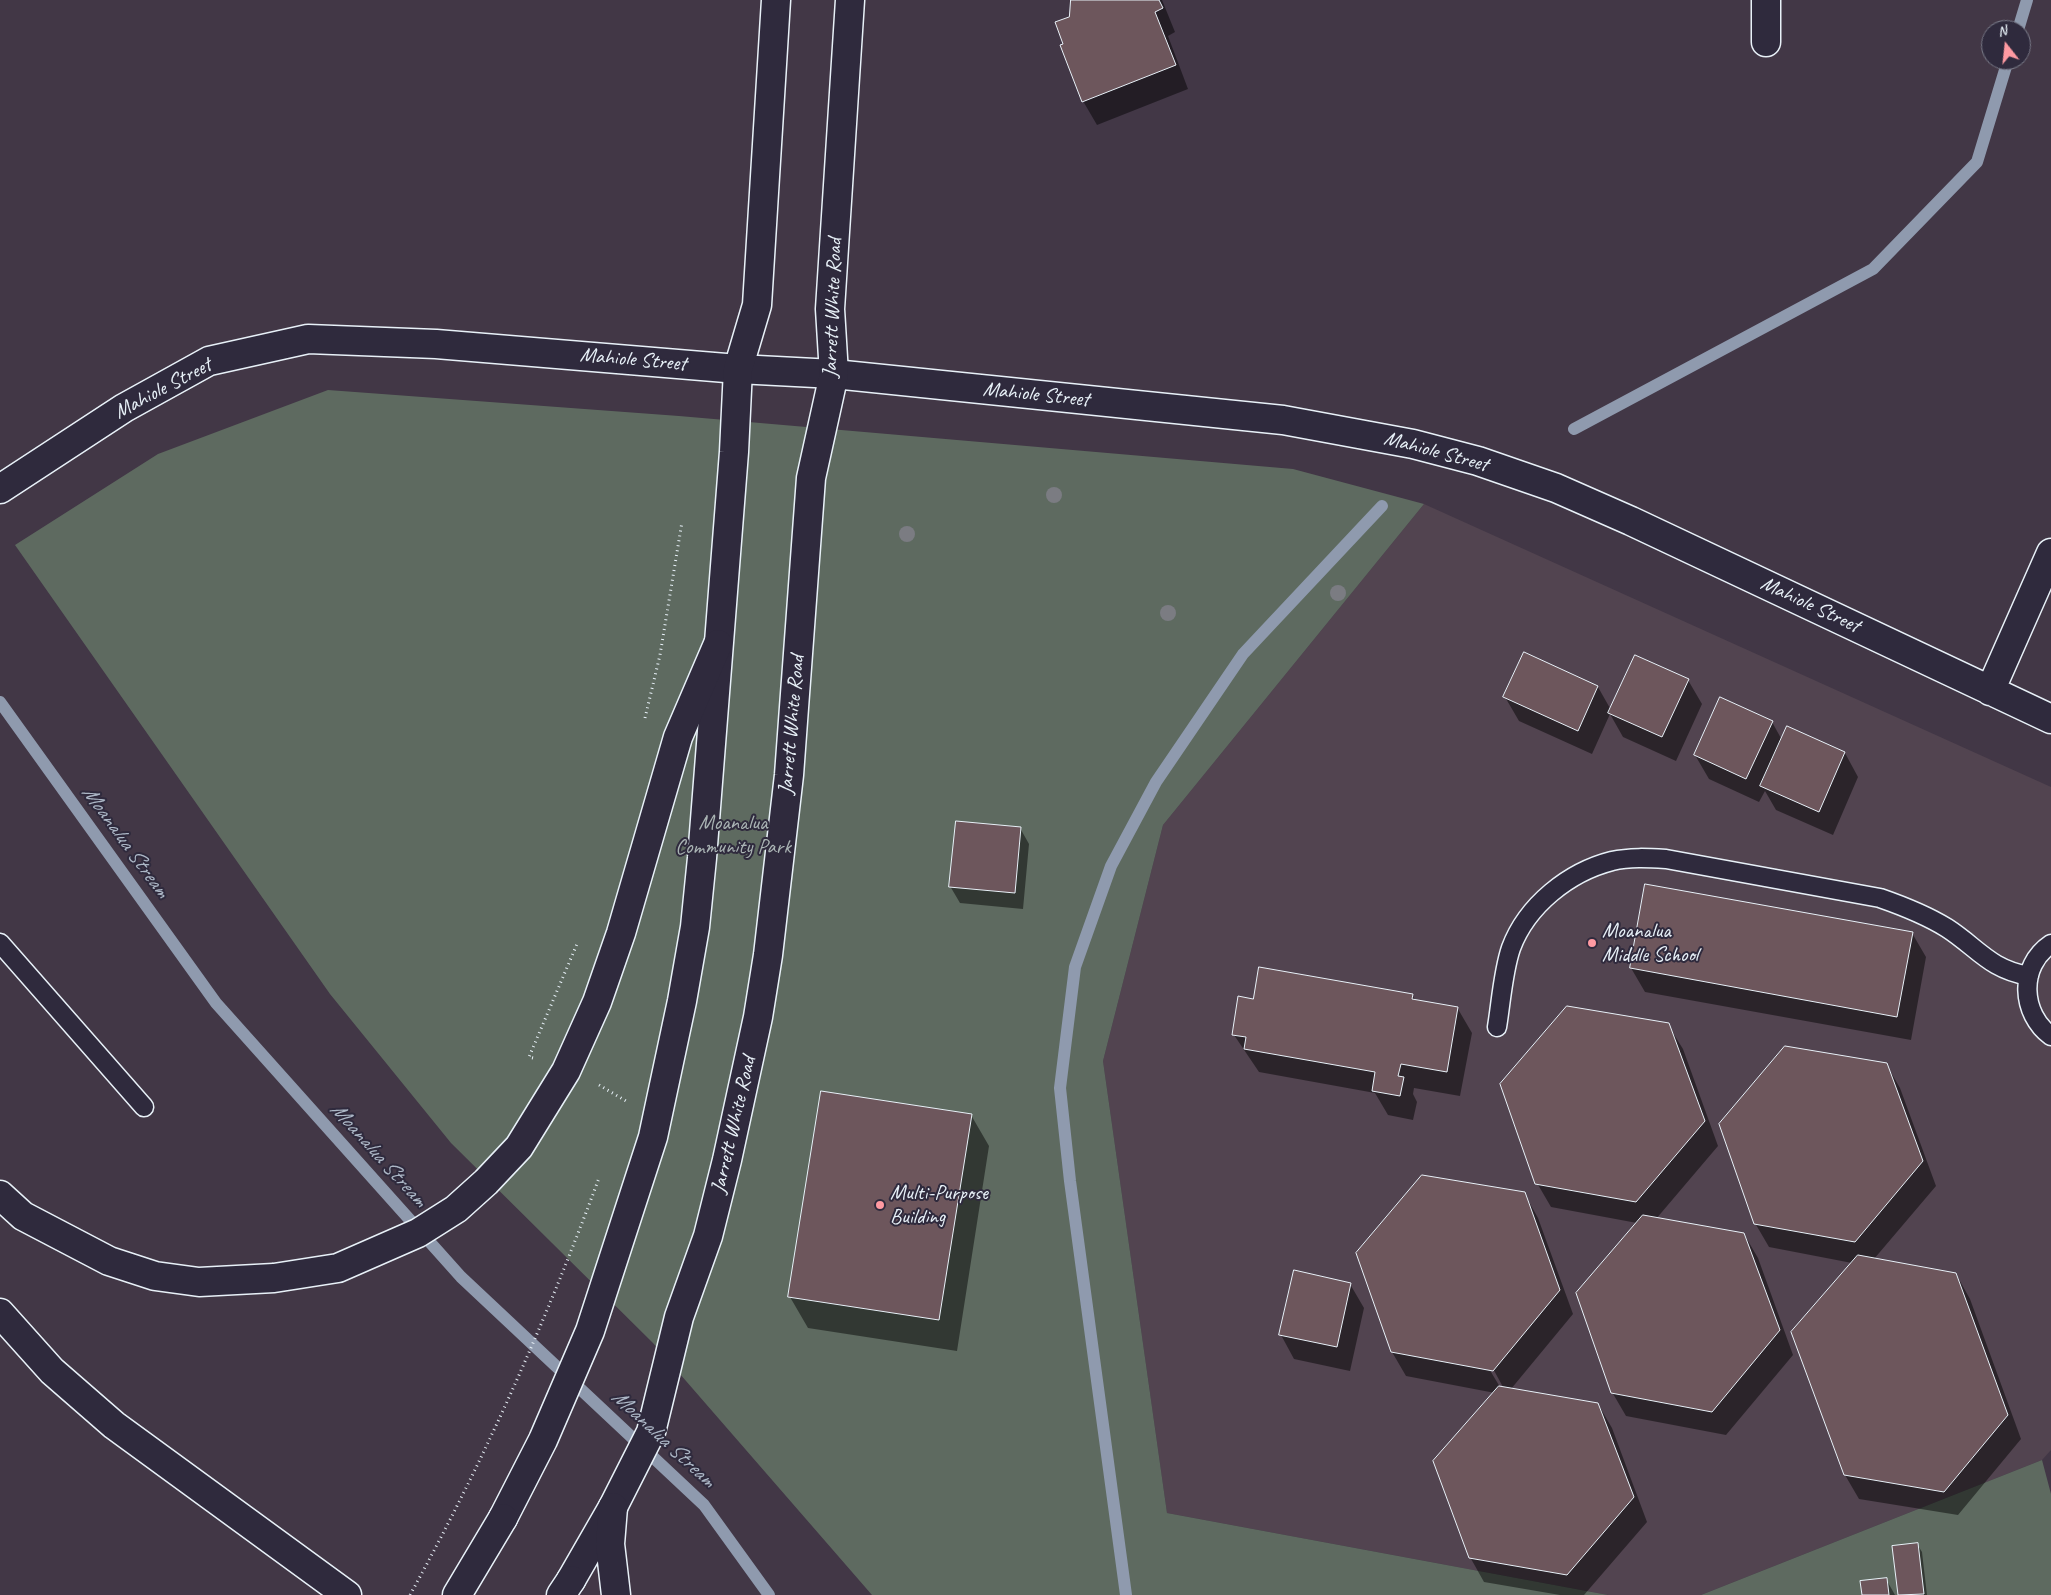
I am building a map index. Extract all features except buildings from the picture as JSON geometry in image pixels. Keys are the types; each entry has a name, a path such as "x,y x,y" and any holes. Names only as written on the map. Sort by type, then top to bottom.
{"main road":[{"path":"457,1595 503,1518 543,1440 590,1331 653,1137 682,1001 695,927 728,525 738,369 757,305 776,0"},
{"name":"Jarrett White Road","path":"566,1588 612,1507 651,1432 679,1316 710,1227 727,1160 758,1017 768,955 788,775 811,478 834,374 830,309 850,0"},
{"path":"1766,0 1766,42"},
{"name":"Mahiole Street","path":"0,488 124,408 209,361 308,339 436,344 738,369 834,374 1283,420 1349,430 1441,451 1556,488 1631,521 2051,719"},
{"path":"1990,691 2051,553"},
{"path":"0,1195 23,1216 109,1261 155,1276 199,1282 274,1278 338,1268 418,1233 456,1208 486,1182 518,1147 566,1071 597,1002 650,840 678,736 718,644"},
{"path":"0,1313 52,1370 114,1425 347,1595"},
{"path":"612,1507 610,1544 616,1595"}],"lane":[{"path":"1497,1027 1511,948 1524,923 1543,900 1566,882 1588,869 1613,861 1640,858 1666,859 1880,898 1905,906 1948,928 1988,961 2002,968 2029,976"},
{"path":"0,943 144,1107"},
{"path":"2051,944 2035,961 2029,976 2027,991 2029,1005 2035,1019 2051,1036"}],"shaded area":[{"name":"Moanalua Middle School","path":"1424,504 2051,787 2051,1450 2042,1460 1701,1595 1608,1595 1167,1513 1103,1061 1163,825"}],"green space":[{"name":"Moanalua Community Park","path":"328,390 679,416 1293,469 1424,504 1163,825 1103,1061 1167,1513 1608,1595 872,1595 653,1343 451,1143 330,994 15,545 158,454"},
{"path":"2042,1460 2051,1494 2051,1595 1701,1595"}],"waterway":[{"path":"2021,20 2027,0"},
{"path":"1574,429 1873,269 1977,162 2005,70"},
{"path":"1126,1595 1070,1181 1060,1088 1075,967 1111,866 1156,782 1243,654 1382,506"},
{"name":"Moanalua Stream","path":"0,702 216,1003 461,1277 704,1505 769,1595"}],"place":[{"name":"Moanalua Middle School","path":"1592,943"},
{"name":"Multi-Purpose Building","path":"880,1205"}]}
